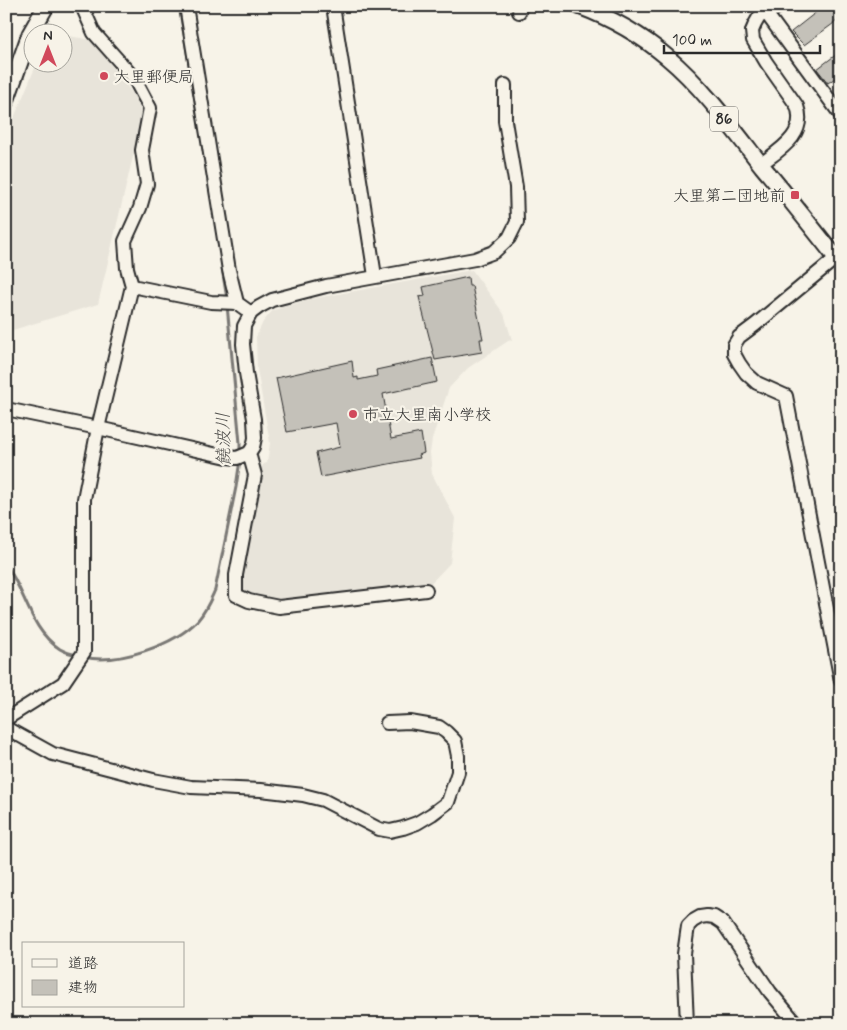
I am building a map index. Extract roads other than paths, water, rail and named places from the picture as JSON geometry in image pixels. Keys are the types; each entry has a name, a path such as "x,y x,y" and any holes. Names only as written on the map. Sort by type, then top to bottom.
{"main road":[{"path":"6,101 30,34 46,6"},
{"name":"86","path":"579,6 624,27 666,56 703,93 838,261"}],"street":[{"path":"6,719 63,683 84,652 84,499 98,428 132,286 127,268 125,241 140,208 147,184 142,150 150,108 134,78 94,33 82,6"},
{"path":"186,6 233,302"},
{"path":"333,6 375,276"},
{"path":"761,164 794,137 800,121 800,113 797,106 753,40 752,31 760,17 780,6"},
{"path":"766,13 840,114"},
{"path":"6,409 227,457 237,458 249,453 255,438 243,344 244,326 251,313 258,307 272,300 326,286 475,259 494,252 509,238 517,222 516,187 505,121 506,86"},
{"path":"838,261 739,337 734,345 734,354 746,373 757,382 786,396 841,681"},
{"path":"132,286 210,302 233,302 251,313"},
{"path":"249,453 255,475 236,575 236,595 248,601 279,607 426,590"},
{"path":"6,728 53,754 153,780 190,788 262,790 303,794 324,800 379,829 390,831 417,823 448,802 458,772 458,756 454,741 439,727 410,722 387,723"},
{"path":"687,1024 684,954 688,926 693,921 707,916 714,917 723,923 770,992 797,1024"}],"waterway":[{"name":"饒波川","path":"179,6 196,104"},
{"name":"饒波川","path":"222,268 227,299"},
{"name":"饒波川","path":"227,305 240,454"},
{"name":"饒波川","path":"84,657 97,659 112,658 145,651 175,637 188,629 201,617 215,590 240,460"},
{"name":"饒波川","path":"6,565 42,632 60,649 78,655"}],"place":[{"name":"大里郵便局","path":"104,76"},
{"name":"大里第二団地前","path":"795,195"},
{"name":"市立大里南小学校","path":"353,414"}]}
